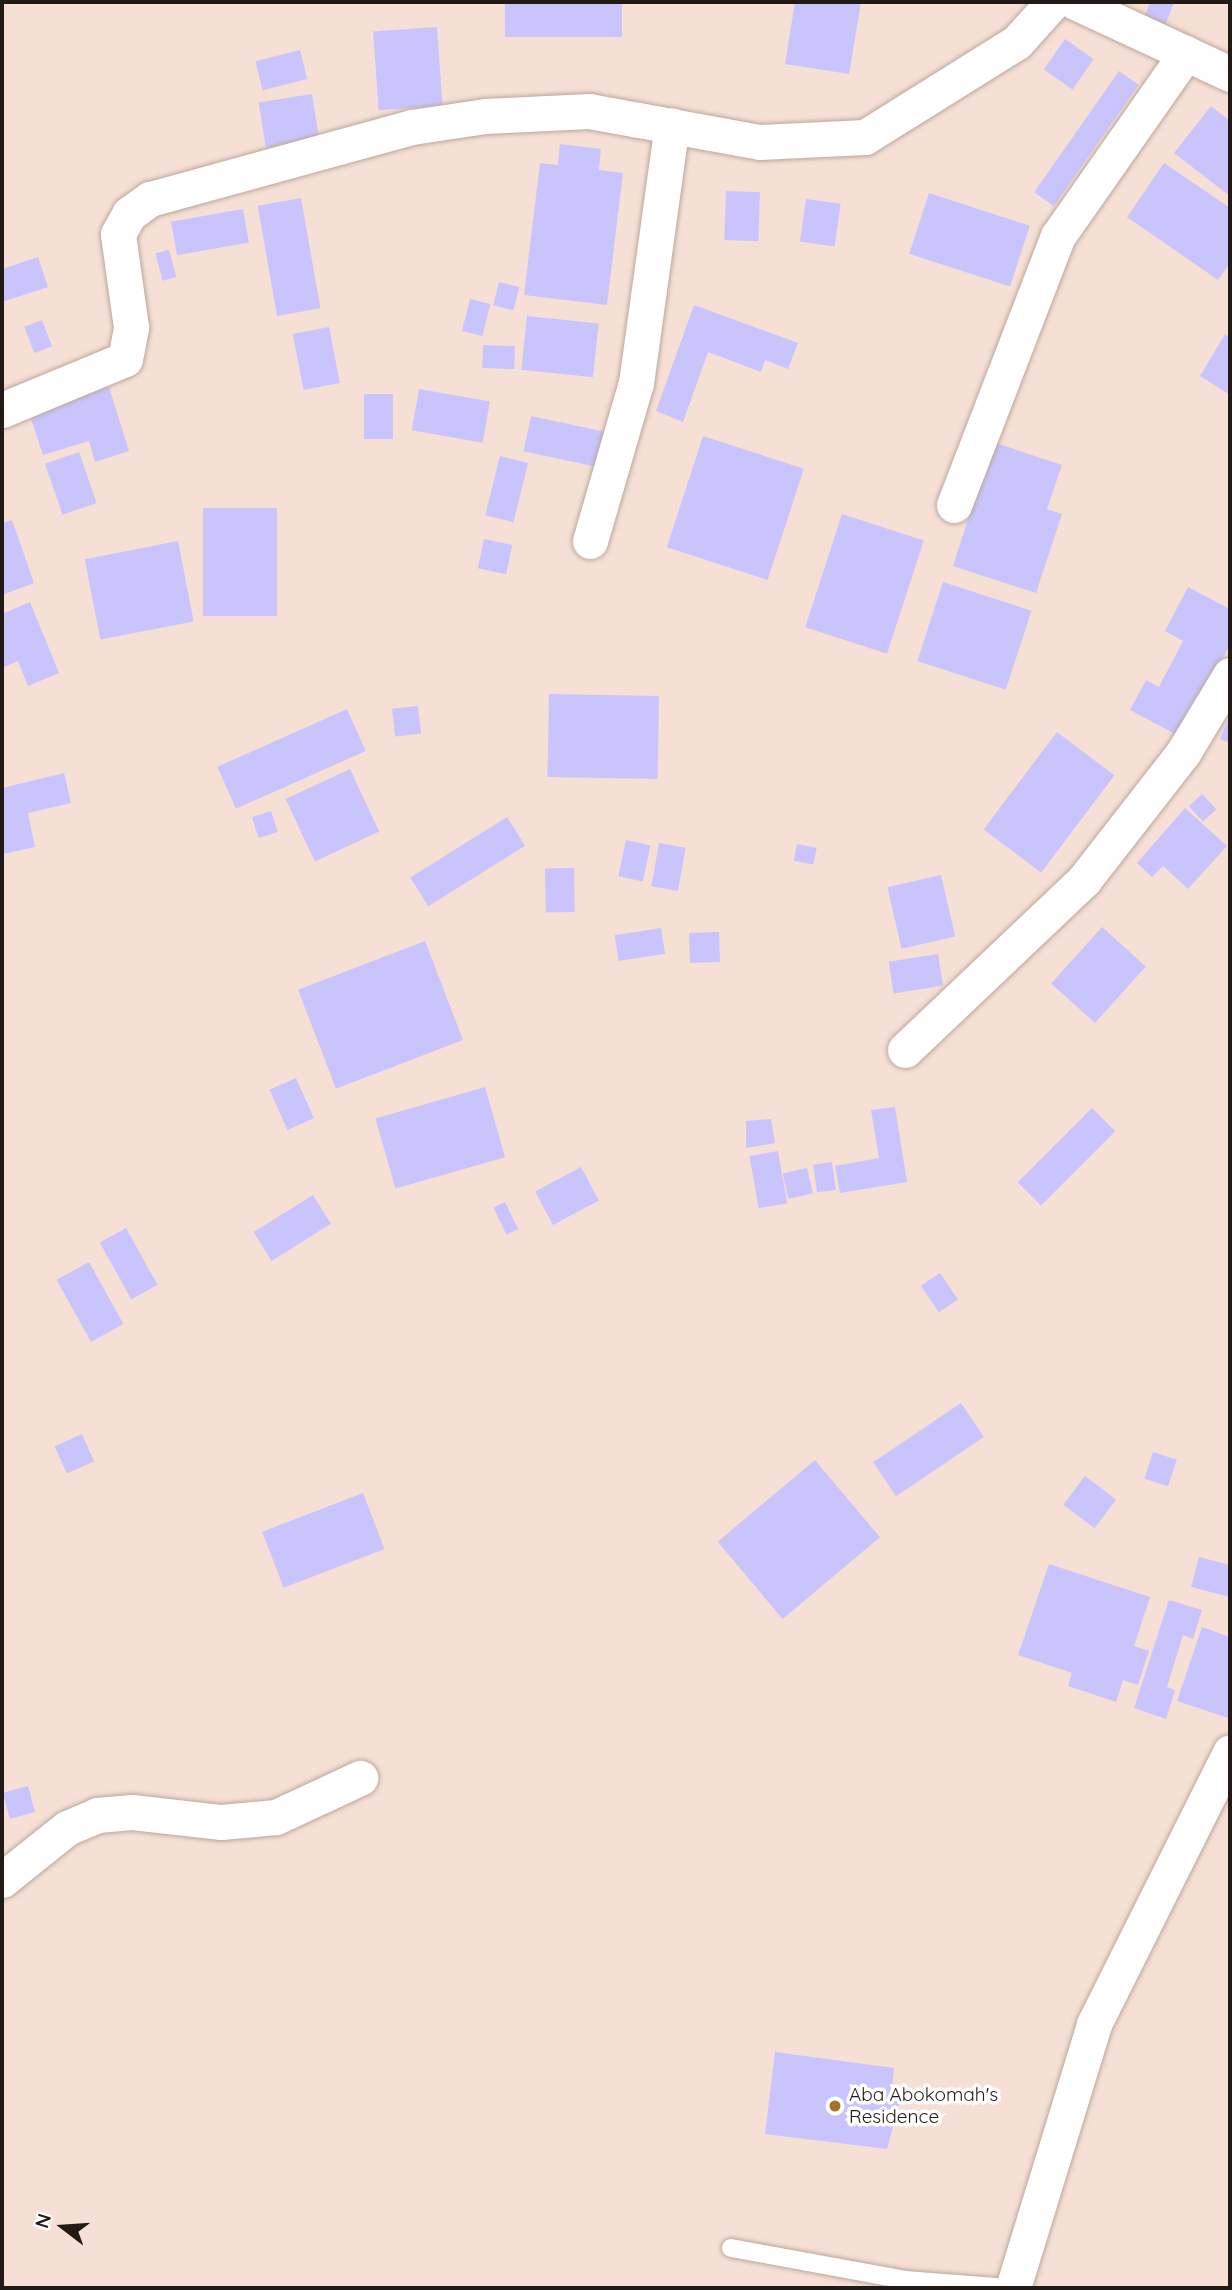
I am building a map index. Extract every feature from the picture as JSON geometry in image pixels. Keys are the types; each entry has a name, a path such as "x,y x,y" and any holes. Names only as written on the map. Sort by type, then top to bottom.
{"street":[{"path":"2,410 125,359 131,327 118,234 129,214 150,199 412,127 485,116 589,111 760,142 865,137 1017,42 1053,2"},
{"path":"1075,2 1230,74"},
{"path":"954,505 1058,236 1186,53"},
{"path":"590,541 636,383 672,125"},
{"path":"905,1050 1084,880 1183,753 1230,675"},
{"path":"1011,2288 1094,2024 1230,1752"},
{"path":"2,1880 66,1828 97,1815 132,1812 222,1822 276,1817 360,1778"}],"lane":[{"path":"731,2248 905,2280 1011,2288"}],"building":[{"path":"505,2 622,2 622,37 505,37"},
{"path":"795,2 861,2 849,74 785,64"},
{"path":"1150,2 1174,2 1166,24 1145,16"},
{"path":"437,27 443,106 379,110 373,31"},
{"path":"1065,39 1094,59 1072,89 1044,69"},
{"path":"300,50 307,79 263,90 255,61"},
{"path":"1119,71 1139,85 1054,206 1034,192"},
{"path":"312,94 319,139 266,148 259,102"},
{"path":"1211,106 1230,121 1230,196 1174,153"},
{"path":"560,144 601,149 599,170 623,173 607,305 524,295 540,163 558,165"},
{"path":"1164,163 1230,208 1230,263 1218,280 1127,217"},
{"path":"726,191 760,192 758,241 724,240"},
{"path":"929,193 1030,226 1010,287 909,254"},
{"path":"301,198 320,308 277,316 258,206"},
{"path":"806,199 841,204 835,246 800,242"},
{"path":"243,209 249,242 177,255 171,222"},
{"path":"169,250 176,277 163,281 155,254"},
{"path":"38,257 48,287 2,302 2,269"},
{"path":"499,282 519,287 514,310 493,305"},
{"path":"470,299 490,304 482,336 462,331"},
{"path":"694,305 798,343 788,369 765,360 761,372 708,352 683,422 656,411"},
{"path":"527,316 599,324 593,377 521,370"},
{"path":"42,320 52,346 34,353 24,327"},
{"path":"329,327 340,383 304,390 293,334"},
{"path":"1225,334 1230,338 1230,395 1200,376"},
{"path":"483,345 515,346 514,369 482,368"},
{"path":"109,387 129,451 95,462 89,441 43,455 29,413"},
{"path":"419,389 490,402 483,443 412,430"},
{"path":"364,394 393,394 393,439 364,439"},
{"path":"531,416 614,434 607,469 524,451"},
{"path":"703,436 804,469 768,580 667,547"},
{"path":"993,442 1062,465 1047,509 1062,514 1036,593 953,566"},
{"path":"79,452 97,503 63,515 45,464"},
{"path":"500,456 528,463 513,522 485,515"},
{"path":"203,508 277,508 277,616 203,616"},
{"path":"842,514 924,541 887,654 805,627"},
{"path":"12,520 34,583 2,595 2,523"},
{"path":"484,539 512,545 506,574 478,568"},
{"path":"178,541 194,621 100,640 85,559"},
{"path":"943,582 1031,611 1006,690 917,661"},
{"path":"1188,587 1230,609 1230,645 1181,737 1130,710 1146,680 1159,687 1183,641 1165,631"},
{"path":"30,602 59,673 28,686 18,661 2,668 2,614"},
{"path":"549,694 659,696 658,779 548,777"},
{"path":"418,706 421,734 395,737 392,709"},
{"path":"347,709 366,751 236,809 217,767"},
{"path":"1230,717 1230,743 1220,739"},
{"path":"1057,732 1115,775 1041,873 984,829"},
{"path":"350,769 379,832 315,862 286,799"},
{"path":"64,773 71,803 28,813 35,847 3,854 2,788"},
{"path":"1202,794 1216,809 1203,822 1189,806"},
{"path":"1185,808 1227,846 1188,889 1163,866 1152,877 1137,863"},
{"path":"271,811 278,832 259,838 252,817"},
{"path":"507,817 525,846 428,906 410,877"},
{"path":"626,840 650,845 643,881 618,876"},
{"path":"659,843 686,848 678,891 651,886"},
{"path":"797,844 817,848 813,865 794,861"},
{"path":"574,868 575,912 546,912 545,869"},
{"path":"941,875 955,936 902,949 887,887"},
{"path":"1102,927 1146,966 1095,1023 1051,983"},
{"path":"661,928 665,954 619,961 615,935"},
{"path":"719,932 720,962 690,963 689,933"},
{"path":"425,941 463,1040 336,1089 298,990"},
{"path":"938,954 943,986 894,993 889,962"},
{"path":"296,1078 314,1118 287,1130 270,1090"},
{"path":"485,1087 505,1157 396,1189 375,1118"},
{"path":"895,1107 907,1182 840,1193 835,1166 879,1158 871,1110"},
{"path":"1092,1108 1115,1131 1041,1206 1018,1182"},
{"path":"771,1119 775,1143 746,1148 746,1121"},
{"path":"778,1151 787,1203 759,1208 749,1156"},
{"path":"832,1162 836,1190 817,1192 813,1165"},
{"path":"581,1167 599,1201 553,1225 535,1191"},
{"path":"807,1168 813,1193 788,1199 783,1174"},
{"path":"313,1195 331,1224 272,1261 254,1232"},
{"path":"505,1202 518,1229 506,1235 493,1208"},
{"path":"126,1228 158,1285 131,1299 100,1243"},
{"path":"89,1262 123,1324 91,1342 57,1280"},
{"path":"940,1273 958,1300 939,1312 921,1286"},
{"path":"961,1403 984,1437 896,1496 873,1462"},
{"path":"82,1434 94,1461 67,1474 55,1446"},
{"path":"1153,1452 1177,1460 1168,1486 1144,1479"},
{"path":"815,1460 880,1537 783,1619 718,1542"},
{"path":"1085,1476 1116,1499 1094,1528 1063,1505"},
{"path":"363,1493 385,1549 284,1588 262,1532"},
{"path":"1199,1557 1230,1565 1230,1597 1191,1587"},
{"path":"1049,1564 1150,1597 1134,1646 1149,1651 1138,1685 1123,1680 1116,1702 1068,1686 1072,1673 1018,1655"},
{"path":"1169,1600 1202,1610 1193,1639 1183,1635 1167,1687 1175,1690 1166,1719 1134,1708"},
{"path":"1202,1627 1230,1637 1228,1718 1177,1701"},
{"path":"28,1786 35,1812 10,1819 3,1793"},
{"name":"Aba Abokomah's Residence","path":"775,2052 894,2068 892,2088 903,2089 887,2149 765,2134"}],"place":[{"name":"Aba Abokomah's Residence","path":"835,2106"}]}
